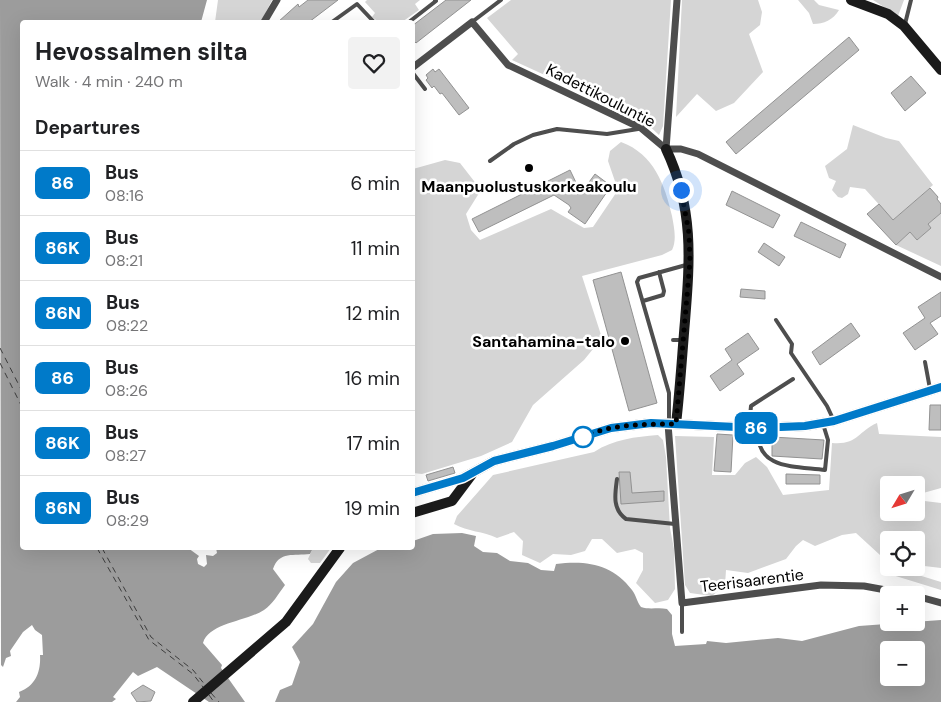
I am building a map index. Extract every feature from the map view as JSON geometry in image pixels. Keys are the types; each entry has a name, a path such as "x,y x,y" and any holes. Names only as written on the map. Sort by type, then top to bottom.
{"main road":[{"path":"851,0 888,14 904,26 941,70"},
{"name":"Kadettikouluntie","path":"666,150 676,172 686,207 689,264 678,340 672,424"},
{"path":"415,492 454,481 494,461 553,446 611,428 651,423 753,428 783,428 823,424 941,387"},
{"path":"415,512 452,501 473,472"},
{"path":"196,699 249,655 295,612 339,550"}],"street":[{"path":"265,20 277,0"},
{"path":"677,0 666,150 681,149 698,154 941,277"},
{"path":"415,66 472,22"},
{"name":"Kadettikouluntie","path":"472,22 508,66 641,128 666,150"},
{"name":"Teerisaarentie","path":"672,424 675,524 682,602 821,585 864,586 880,589"},
{"name":"Teerisaarentie","path":"925,599 941,603"}],"lane":[{"path":"412,20 436,2 435,0"},
{"path":"472,22 500,0"},
{"path":"904,26 912,0"},
{"path":"335,20 357,4 372,20"},
{"path":"415,76 425,89"},
{"path":"490,162 514,144 533,135 557,129 607,134 641,128"},
{"path":"672,424 669,393 637,282 639,278 689,264"},
{"path":"643,301 662,295 664,291 659,272"},
{"path":"776,320 792,344 791,353 827,406 834,421"},
{"path":"925,362 930,390"},
{"path":"793,379 751,406 753,428 761,450 773,463 825,470 828,440 823,424"},
{"path":"617,479 615,499 620,514 626,519 675,524"},
{"path":"682,602 682,632"}],"shaded area":[{"path":"0,0 207,0 202,20 20,20 20,550 191,550 199,556 197,559 198,564 204,567 207,564 206,555 213,556 217,553 216,550 312,550 310,554 288,556 279,559 273,569 285,585 267,608 212,631 203,643 222,665 221,668 245,702 209,702 157,667 138,676 133,672 113,697 116,699 112,702 16,702 20,697 19,692 30,686 36,677 40,667 40,655 43,655 42,635 32,625 23,632 10,651 11,656 6,658 3,667 1,665"},
{"path":"218,0 272,0 262,20 215,20"},
{"path":"367,0 420,0 415,4 419,10 405,20 376,20 372,17 375,13 365,2"},
{"path":"511,0 671,0 663,126 659,135 643,120 512,60 518,54 487,18"},
{"path":"682,0 758,0 762,12 760,25 749,34 763,72 734,103 716,111 697,94 676,117"},
{"path":"798,0 814,0 819,5 839,10 828,21 813,24 809,13"},
{"path":"873,0 904,0 898,16"},
{"path":"853,125 899,141 933,185 893,220 865,189 850,187 848,194 842,198 838,197 832,190 836,181 829,178 825,166 847,149"},
{"path":"621,142 632,147 642,154 656,172 666,193 674,225 675,238 672,250 662,255 582,276 602,338 584,360 533,405 512,442 481,456 422,474 415,473 415,168 445,160 460,163 481,190 466,214 471,230 480,240 551,209 584,228 593,227 618,190 608,161 610,151"},
{"path":"941,213 941,266 896,245 910,232 917,240 931,228 928,224"},
{"path":"877,423 879,434 941,437 941,488 925,492 925,476 880,476 880,521 925,521 925,501 941,503 941,568 925,566 925,531 880,531 880,555 856,533 842,535 815,546 803,540 786,559 748,573 726,570 725,585 712,596 690,593 685,585 675,436 714,437 712,475 735,475 745,463 756,457 767,467 783,495 829,490 832,443 852,440"},
{"path":"658,435 663,440 666,457 670,528 674,549 675,589 668,600 655,603 636,583 643,570 643,553 635,549 617,553 602,539 592,539 585,551 571,555 553,554 540,563 522,555 523,541 514,532 497,538 454,524 457,516 493,475 594,452 609,444 625,439"},
{"path":"462,533 476,536 474,546 483,552 497,553 510,561 528,563 541,570 554,571 556,564 567,563 588,564 608,569 625,581 641,607 667,609 672,615 672,634 675,646 706,644 707,641 726,643 778,638 802,641 859,626 880,624 880,631 925,631 925,621 941,620 941,702 275,702 280,690 292,685 300,662 292,647 313,624 336,582 353,563 377,550 415,550 415,540 433,534"},
{"path":"312,550 330,550 320,563 311,563 308,559"},
{"path":"896,576 922,576 941,582 941,590"}],"building":[{"path":"308,0 338,0 312,20 280,20 298,4 299,7"},
{"path":"446,0 471,0 416,43 415,24"},
{"path":"849,37 859,50 736,154 726,142"},
{"path":"433,69 435,72 439,69 469,108 459,115 442,93 440,94 434,86 432,88 426,80 428,78 426,75"},
{"path":"911,76 926,93 905,111 891,93"},
{"path":"570,170 581,193 595,174 611,186 585,224 568,212 571,208 569,205 554,195 479,232 472,219"},
{"path":"930,188 938,197 937,199 941,204 941,213 928,224 931,228 917,240 910,232 896,245 867,214 879,204 893,220"},
{"path":"732,191 780,215 773,228 726,205"},
{"path":"801,222 846,244 840,258 794,236"},
{"path":"764,243 785,257 779,266 758,252"},
{"name":"Santahamina-talo","path":"621,272 657,403 629,411 593,280"},
{"path":"741,289 765,291 765,299 740,297"},
{"path":"941,292 941,316 930,323 938,334 915,350 903,333 925,318 918,307"},
{"path":"851,323 860,336 820,365 812,352"},
{"path":"748,333 759,349 737,364 744,374 720,391 710,376 732,360 725,349"},
{"path":"930,405 941,405 941,430 929,430"},
{"path":"717,434 733,435 731,472 714,471"},
{"path":"772,437 824,440 822,459 772,456"},
{"path":"453,467 455,473 428,481 426,475"},
{"path":"619,472 630,472 632,493 664,491 664,501 621,504"},
{"path":"786,474 820,475 820,484 786,484"},
{"path":"143,685 155,692 151,701 137,702 131,693"}],"ferry route":[{"path":"0,348 20,387"},
{"path":"0,363 20,403"},
{"path":"98,550 149,640 193,674 203,687"},
{"path":"103,550 151,637 193,670 206,686"},
{"path":"211,693 219,702"},
{"path":"209,695 214,702"}],"bus line":[{"name":"86","path":"415,492 463,478 494,461 553,446 611,428 651,423 758,428 783,428 823,424 941,387"}],"place":[{"name":"Maanpuolustuskorkeakoulu","path":"529,168"},
{"name":"Santahamina-talo","path":"625,341"}],"route":[{"path":"583,437 622,426 651,423 676,424 690,261 686,207 681,190"}]}
